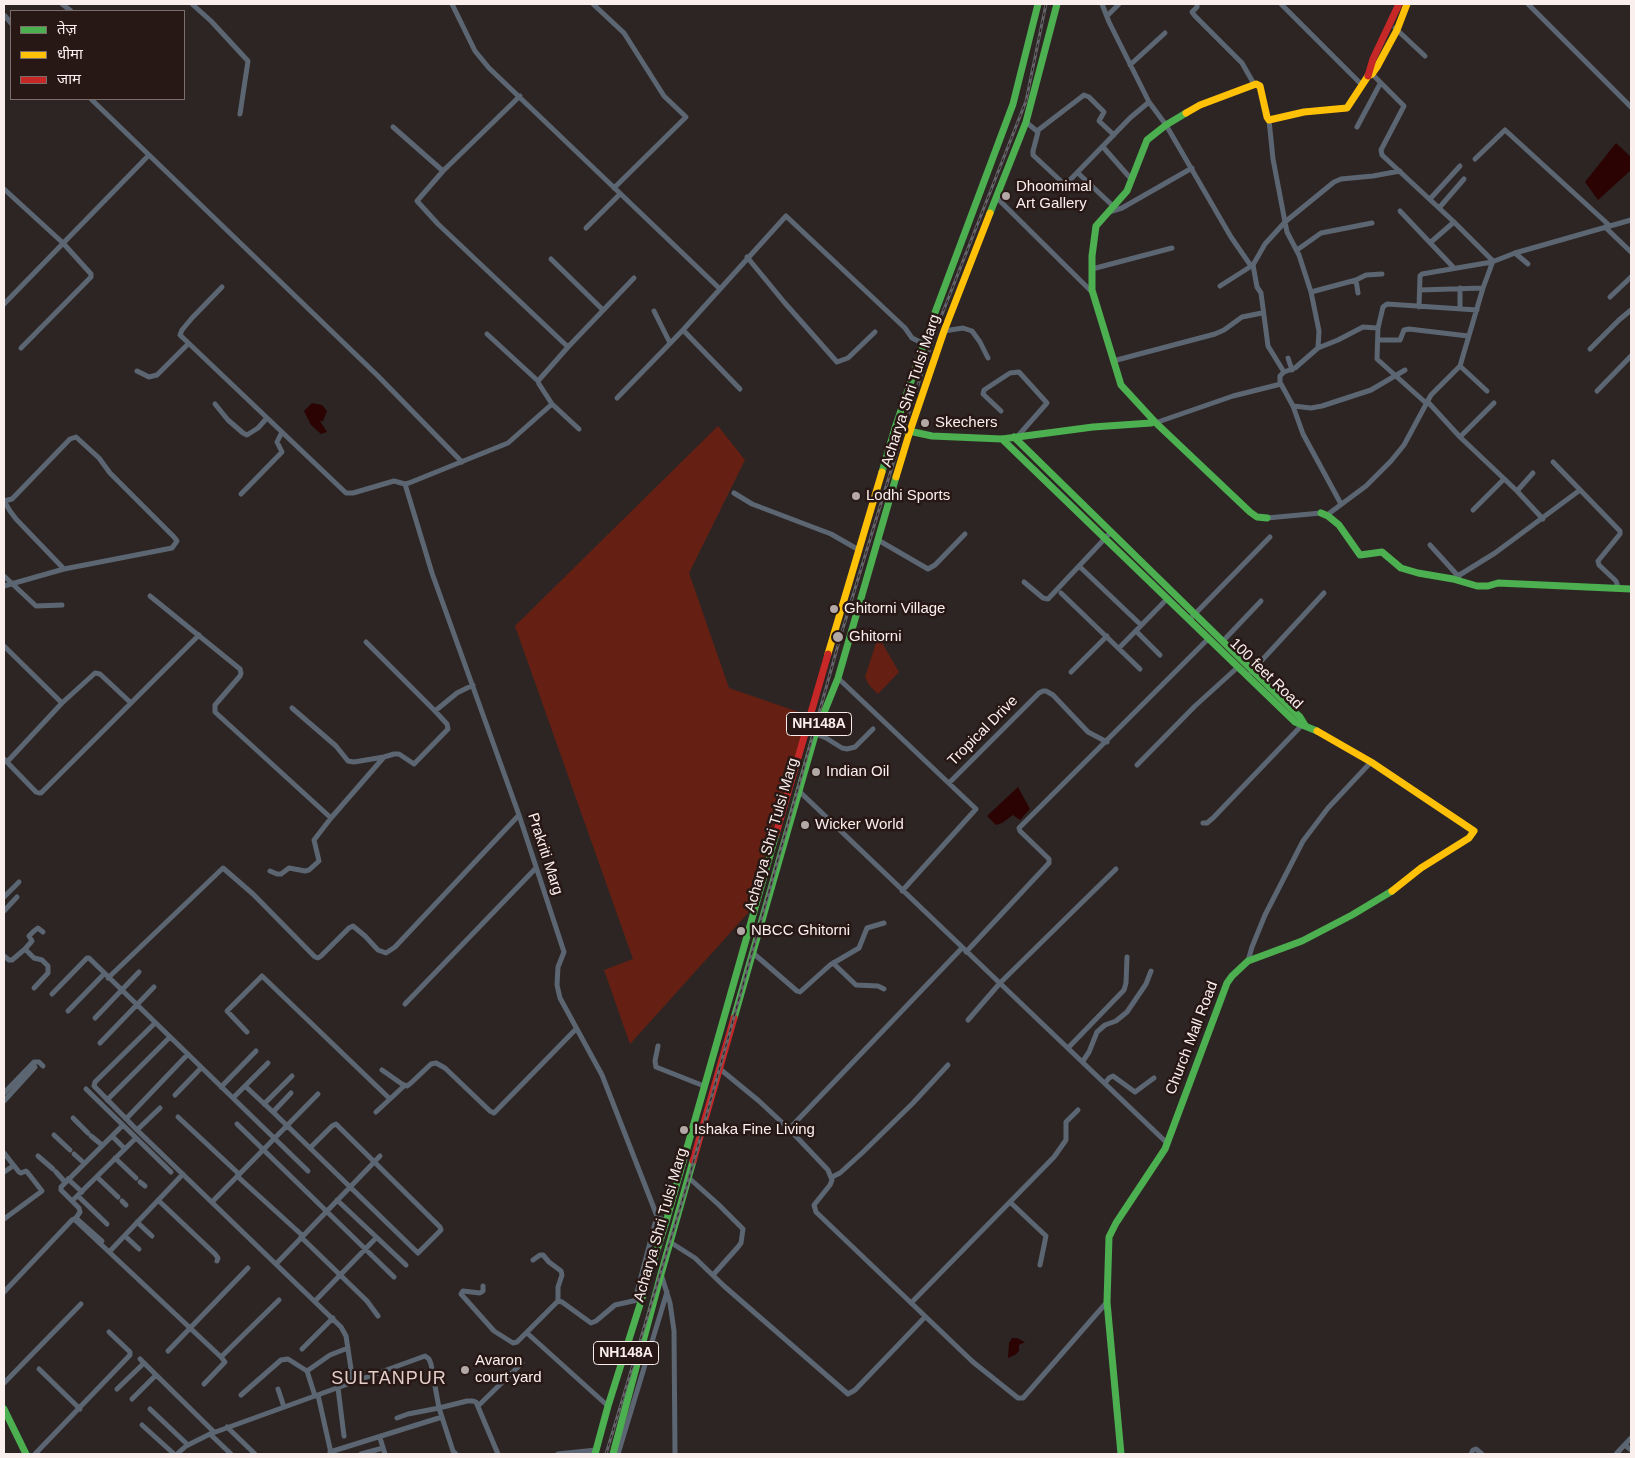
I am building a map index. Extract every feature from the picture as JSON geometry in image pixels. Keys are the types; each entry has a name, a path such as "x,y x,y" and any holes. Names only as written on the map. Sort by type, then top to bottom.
{"main road":[{"name":"Acharya Shri Tulsi Marg","path":"596,1452 639,1299 666,1222 895,428 930,326 1013,104 1038,4"},
{"name":"Acharya Shri Tulsi Marg","path":"613,1454 670,1242 816,734 838,678 910,431 944,331 1026,122 1056,4"},
{"path":"1267,518 1253,515 1154,423 1125,391 1119,380 1093,293 1092,269 1096,226 1127,191 1147,140 1200,105 1258,84 1269,120 1304,112 1346,108 1370,75 1368,72 1373,59 1407,4"},
{"path":"1394,27 1397,5"},
{"path":"895,428 932,436 1002,439 1093,427 1154,423"},
{"name":"100 feet Road","path":"1016,437 1224,641 1250,673 1300,717 1304,725"},
{"name":"100 feet Road","path":"1002,439 1238,667 1250,673"},
{"path":"1324,514 1349,538 1360,555 1382,552 1404,570 1456,578 1477,586 1488,586 1498,583 1631,589"},
{"path":"1152,584 1158,577"},
{"name":"Church Mall Road","path":"1121,1454 1106,1302 1109,1237 1137,1190 1160,1158 1167,1143 1227,983 1248,960 1302,941 1352,915 1473,835 1474,832 1371,762 1304,725"},
{"path":"666,1222 676,1223"},
{"path":"4,1409 26,1454"}],"street":[{"path":"192,4 211,21 248,61 240,114"},
{"path":"452,4 475,51 489,68 720,289"},
{"path":"593,4 624,33 664,96 686,117 614,188"},
{"path":"1102,4 1149,102 1192,168 1231,237 1252,266 1260,292 1268,346 1284,372"},
{"path":"1107,16 1119,4"},
{"path":"1197,4 1192,12 1242,63 1254,84"},
{"path":"1281,4 1362,85"},
{"path":"1528,4 1631,107"},
{"path":"1394,27 1425,56"},
{"path":"1130,65 1165,32"},
{"path":"1370,75 1404,105 1381,152 1383,157 1430,199 1493,262"},
{"path":"1357,127 1380,84"},
{"path":"520,96 443,171 419,197 418,203 568,347"},
{"path":"1037,130 1085,96 1104,112 1099,121 1114,134"},
{"path":"92,100 378,376 462,462"},
{"path":"1026,122 1037,130 1038,136 1033,153 1037,159 1065,184 1069,183 1114,134 1149,102"},
{"path":"1269,120 1273,158 1287,232 1297,250 1311,292 1318,331 1318,348"},
{"path":"393,127 443,171"},
{"path":"1475,159 1505,130 1608,226 1631,252"},
{"path":"1103,147 1132,180"},
{"path":"4,304 148,155"},
{"path":"1430,199 1460,166"},
{"path":"1078,173 1112,210 1122,208 1192,168"},
{"path":"1220,286 1252,266 1265,244 1285,222 1338,180 1400,171"},
{"path":"1439,208 1464,179"},
{"path":"4,189 63,243 90,272 91,277 21,348"},
{"path":"586,228 620,194"},
{"path":"996,197 1093,293"},
{"path":"1400,210 1454,268"},
{"path":"617,398 683,330 785,216 905,328 912,338 924,344"},
{"path":"1419,307 1420,276 1422,274 1493,262 1515,253 1631,220"},
{"path":"1431,242 1454,222"},
{"path":"1297,250 1321,233 1372,223"},
{"path":"1092,269 1172,248"},
{"path":"1515,253 1528,264"},
{"path":"747,257 837,362 848,358 875,332"},
{"path":"551,259 603,310"},
{"path":"1267,518 1324,514 1366,486 1391,462 1404,446 1431,395 1460,366 1483,288 1493,262"},
{"path":"1311,292 1356,280 1366,275 1382,274"},
{"path":"1610,297 1631,277"},
{"path":"538,381 634,278"},
{"path":"1356,280 1358,293"},
{"path":"222,287 180,335 346,493 394,481 405,484 410,483 511,442 552,404"},
{"path":"1460,288 1460,309"},
{"path":"1420,290 1483,288"},
{"path":"1477,310 1385,305 1382,308 1378,328 1377,358 1426,402 1517,491 1542,519"},
{"path":"1590,349 1631,310"},
{"path":"654,311 670,343"},
{"path":"1113,360 1215,334 1242,317 1262,313"},
{"path":"1340,504 1303,434 1283,385 1280,384 1280,376 1284,372 1292,370 1318,348 1363,327 1378,328"},
{"path":"944,331 963,328 972,331 988,358"},
{"path":"1378,340 1400,340 1404,330 1409,329 1468,336"},
{"path":"683,330 740,389"},
{"path":"487,334 538,381 538,384 552,404 579,429"},
{"path":"137,372 149,377 155,376 188,344"},
{"path":"1598,391 1631,356"},
{"path":"1288,358 1292,370"},
{"path":"1460,366 1488,391"},
{"path":"1292,406 1311,408 1322,406 1370,390 1405,370"},
{"path":"1001,411 983,394 984,390 1010,373 1019,372 1047,403 1016,437"},
{"path":"1154,423 1233,396 1280,384"},
{"path":"1460,437 1494,403"},
{"path":"215,404 228,420 247,435 258,428 267,418"},
{"path":"241,494 282,452 277,442 282,432"},
{"path":"4,586 64,569 172,548 177,541 110,473 98,458 75,437 70,439 16,496 4,501 16,519 64,569"},
{"path":"1553,462 1620,530 1620,534 1598,561 1599,565 1616,582 1618,586 1616,589"},
{"path":"1517,491 1533,473"},
{"path":"1473,510 1504,479"},
{"name":"Prakriti Marg","path":"405,484 432,573 519,815 564,952 558,967 557,985 560,998 602,1075 657,1216"},
{"path":"1430,545 1456,578 1495,553 1580,490"},
{"path":"734,493 752,504 832,534 859,550"},
{"path":"1024,582 1047,600 1111,532"},
{"path":"878,539 928,569 935,566 965,534"},
{"path":"1189,620 1270,537"},
{"path":"1079,566 1141,625"},
{"path":"4,576 37,607 62,605"},
{"path":"1061,593 1140,669"},
{"path":"1250,673 1324,593"},
{"path":"150,596 241,671 240,676 214,705 215,712 331,818"},
{"path":"1119,648 1167,599"},
{"path":"1224,641 1261,601"},
{"path":"1136,631 1160,655"},
{"path":"131,702 97,673 93,674 5,760 36,792 40,793 199,635"},
{"path":"1071,672 1107,636"},
{"path":"789,1129 1049,864 1048,859 1020,831 1020,828 1209,638"},
{"path":"292,708 334,744 348,761 354,762 399,754 414,764 448,730 447,724 366,642"},
{"path":"4,646 62,703"},
{"path":"1137,765 1194,706 1238,667"},
{"name":"Tropical Drive","path":"838,678 949,783 1043,691 1053,695 1088,732 1107,742"},
{"path":"435,711 457,693 473,685"},
{"path":"1203,823 1213,818 1304,725"},
{"path":"816,734 847,749 855,747 873,729"},
{"path":"270,871 281,874 288,868 305,871 311,869 319,861 314,840 384,757"},
{"path":"1248,960 1265,915 1303,840 1328,808 1371,762"},
{"path":"902,890 976,810 949,783"},
{"path":"799,791 1167,1143"},
{"path":"68,1011 223,868 253,894 315,958 321,956 353,926 382,952 390,952 519,815"},
{"path":"405,1004 536,868"},
{"path":"968,1020 1000,983 1116,869"},
{"path":"4,897 19,882"},
{"path":"5,907 17,898"},
{"path":"753,952 799,992 833,962 859,948 867,928 884,923"},
{"path":"4,956 8,960 12,960 32,940 29,936 34,930 38,928 43,932"},
{"path":"24,949 49,967 47,974 34,988"},
{"path":"1068,1048 1124,990 1126,983 1126,957"},
{"path":"52,994 88,958 308,1171"},
{"path":"833,962 856,985 878,986 884,989"},
{"path":"1083,1062 1097,1032 1127,1012 1146,984 1152,971"},
{"path":"95,1018 138,972"},
{"path":"246,1032 227,1011 262,976 390,1099"},
{"path":"100,1043 154,986"},
{"path":"155,1023 95,1082 94,1086 136,1138 171,1172"},
{"path":"376,1112 404,1086 411,1083 431,1064 436,1063 445,1068 494,1114 576,1029"},
{"path":"107,1100 170,1037"},
{"path":"658,1046 655,1061 656,1067 704,1086"},
{"path":"221,1087 256,1051"},
{"path":"4,1292 75,1219 80,1210 60,1189 188,1054"},
{"path":"4,1093 34,1062 39,1062 44,1066"},
{"path":"233,1098 268,1063"},
{"path":"832,1177 840,1173 862,1153 913,1103 948,1065"},
{"path":"4,1101 35,1067"},
{"path":"175,1095 201,1068"},
{"path":"720,1069 750,1092 828,1170 832,1180 814,1204 815,1210 973,1362 1020,1399 1106,1302"},
{"path":"382,1070 404,1086"},
{"path":"264,1104 292,1076"},
{"path":"1105,1083 1113,1076 1135,1092 1154,1078"},
{"path":"245,1086 418,1253 441,1230 335,1124 310,1148"},
{"path":"86,1089 124,1122 137,1130 315,1300 345,1332 353,1382"},
{"path":"273,1112 291,1093"},
{"path":"212,1202 318,1094"},
{"path":"137,1130 160,1108"},
{"path":"912,1303 1059,1151 1067,1137 1064,1126 1078,1110"},
{"path":"178,1117 302,1237 366,1301 378,1316"},
{"path":"73,1118 102,1145"},
{"path":"237,1124 394,1277"},
{"path":"54,1135 84,1163"},
{"path":"112,1136 125,1149"},
{"path":"72,1202 136,1138"},
{"path":"4,1153 20,1173 26,1171 28,1173 42,1192 4,1219"},
{"path":"38,1156 67,1180 107,1224"},
{"path":"276,1264 380,1156"},
{"path":"115,1158 140,1182"},
{"path":"4,1172 13,1166"},
{"path":"111,1250 183,1174"},
{"path":"97,1177 122,1201"},
{"path":"689,1178 743,1229 741,1243 713,1275"},
{"path":"158,1200 215,1254 218,1258 217,1261"},
{"path":"337,1200 406,1265"},
{"path":"1010,1202 1046,1236 1040,1265"},
{"path":"558,1301 593,1323 615,1305 639,1299 657,1216 666,1222"},
{"path":"75,1219 122,1260"},
{"path":"75,1219 225,1362 204,1384"},
{"path":"138,1222 152,1236"},
{"path":"125,1236 139,1249"},
{"path":"315,1300 376,1238"},
{"path":"670,1242 691,1254 848,1394 855,1390 925,1317"},
{"path":"483,1286 483,1290 480,1293 463,1291 460,1294 494,1330 509,1342 517,1342 558,1301 561,1271 542,1255 533,1260"},
{"path":"168,1352 248,1268"},
{"path":"661,1274 670,1304 674,1331 675,1454"},
{"path":"618,1454 667,1292"},
{"path":"221,1357 279,1300"},
{"path":"4,1383 80,1304"},
{"path":"302,1349 332,1318"},
{"path":"35,1454 80,1409 130,1354 109,1332"},
{"path":"527,1332 608,1406"},
{"path":"307,1371 330,1355 348,1348"},
{"path":"142,1425 176,1454 188,1445 226,1427 425,1356 431,1364 439,1408 456,1454"},
{"path":"241,1395 281,1360 288,1359 307,1371 317,1396 331,1453 380,1438 396,1430 442,1417"},
{"path":"117,1389 142,1361 231,1454"},
{"path":"478,1406 522,1363"},
{"path":"39,1369 80,1409"},
{"path":"132,1399 156,1375"},
{"path":"338,1388 344,1436"},
{"path":"278,1389 284,1407"},
{"path":"397,1418 470,1400 476,1402 498,1454"},
{"path":"150,1408 188,1445"},
{"path":"226,1427 255,1454"},
{"path":"380,1438 385,1454"},
{"path":"1616,1454 1631,1438"},
{"path":"1625,1445 1631,1450"},
{"path":"361,1454 383,1448"},
{"path":"1471,1454 1474,1449 1482,1454"},
{"path":"558,1454 596,1452"}],"shaded area":[{"path":"1616,143 1631,157 1631,170 1598,200 1585,182"},
{"path":"312,403 322,405 327,411 323,421 320,421 327,432 321,434 311,425 304,411"},
{"path":"718,426 745,460 689,573 729,688 807,715 748,913 630,1044 604,970 633,959 515,626"},
{"path":"881,641 899,672 878,694 869,685 865,677 876,643"},
{"path":"1018,787 1030,809 1020,820 1013,815 996,825 987,816"},
{"path":"1012,1338 1025,1342 1019,1345 1019,1351 1015,1355 1008,1358 1009,1343"}],"railway":[{"path":"606,1454 687,1185 840,638 937,327 1026,101 1046,4"}],"traffic: fast":[{"path":"882,472 930,326 1013,104 1038,4"},
{"path":"990,213 1026,122 1057,4"},
{"path":"1186,113 1166,125 1147,140 1127,191 1096,226 1092,256 1092,290 1121,385 1156,423 1250,512 1257,517 1267,518"},
{"path":"895,428 932,436 1002,439 1093,427 1151,423"},
{"path":"1014,437 1300,717 1305,725"},
{"path":"1002,439 1295,722 1317,731"},
{"path":"734,1018 815,735 838,678 896,477"},
{"path":"1321,513 1339,525 1360,555 1382,552 1401,568 1418,573 1453,579 1477,586 1488,586 1498,583 1631,589"},
{"path":"595,1454 608,1406 666,1222 776,834"},
{"path":"1121,1454 1107,1302 1109,1237 1116,1223 1165,1149 1227,983 1248,961 1302,941 1352,915 1392,891"},
{"path":"613,1454 693,1161"},
{"path":"4,1409 26,1454"}],"traffic: slow":[{"path":"1186,113 1200,105 1256,84 1260,86 1269,120 1304,112 1347,108 1368,76 1377,67 1397,30 1407,4"},
{"path":"896,477 944,331 990,213"},
{"path":"828,654 882,472"},
{"path":"1317,731 1371,762 1474,831 1469,838 1421,868 1392,891"}],"traffic: jam":[{"path":"1368,76 1373,59 1399,4"},
{"path":"776,834 828,654"},
{"path":"693,1161 734,1018"}],"place":[{"name":"Dhoomimal Art Gallery","path":"1006,196"},
{"name":"Skechers","path":"925,423"},
{"name":"Lodhi Sports","path":"856,496"},
{"name":"Ghitorni Village","path":"834,609"},
{"name":"Ghitorni","path":"838,637"},
{"name":"Indian Oil","path":"816,772"},
{"name":"Wicker World","path":"805,825"},
{"name":"NBCC Ghitorni","path":"741,931"},
{"name":"Ishaka Fine Living","path":"684,1130"},
{"name":"Avaron court yard","path":"465,1370"}],"district":[{"name":"SULTANPUR","path":"389,1379"}]}
